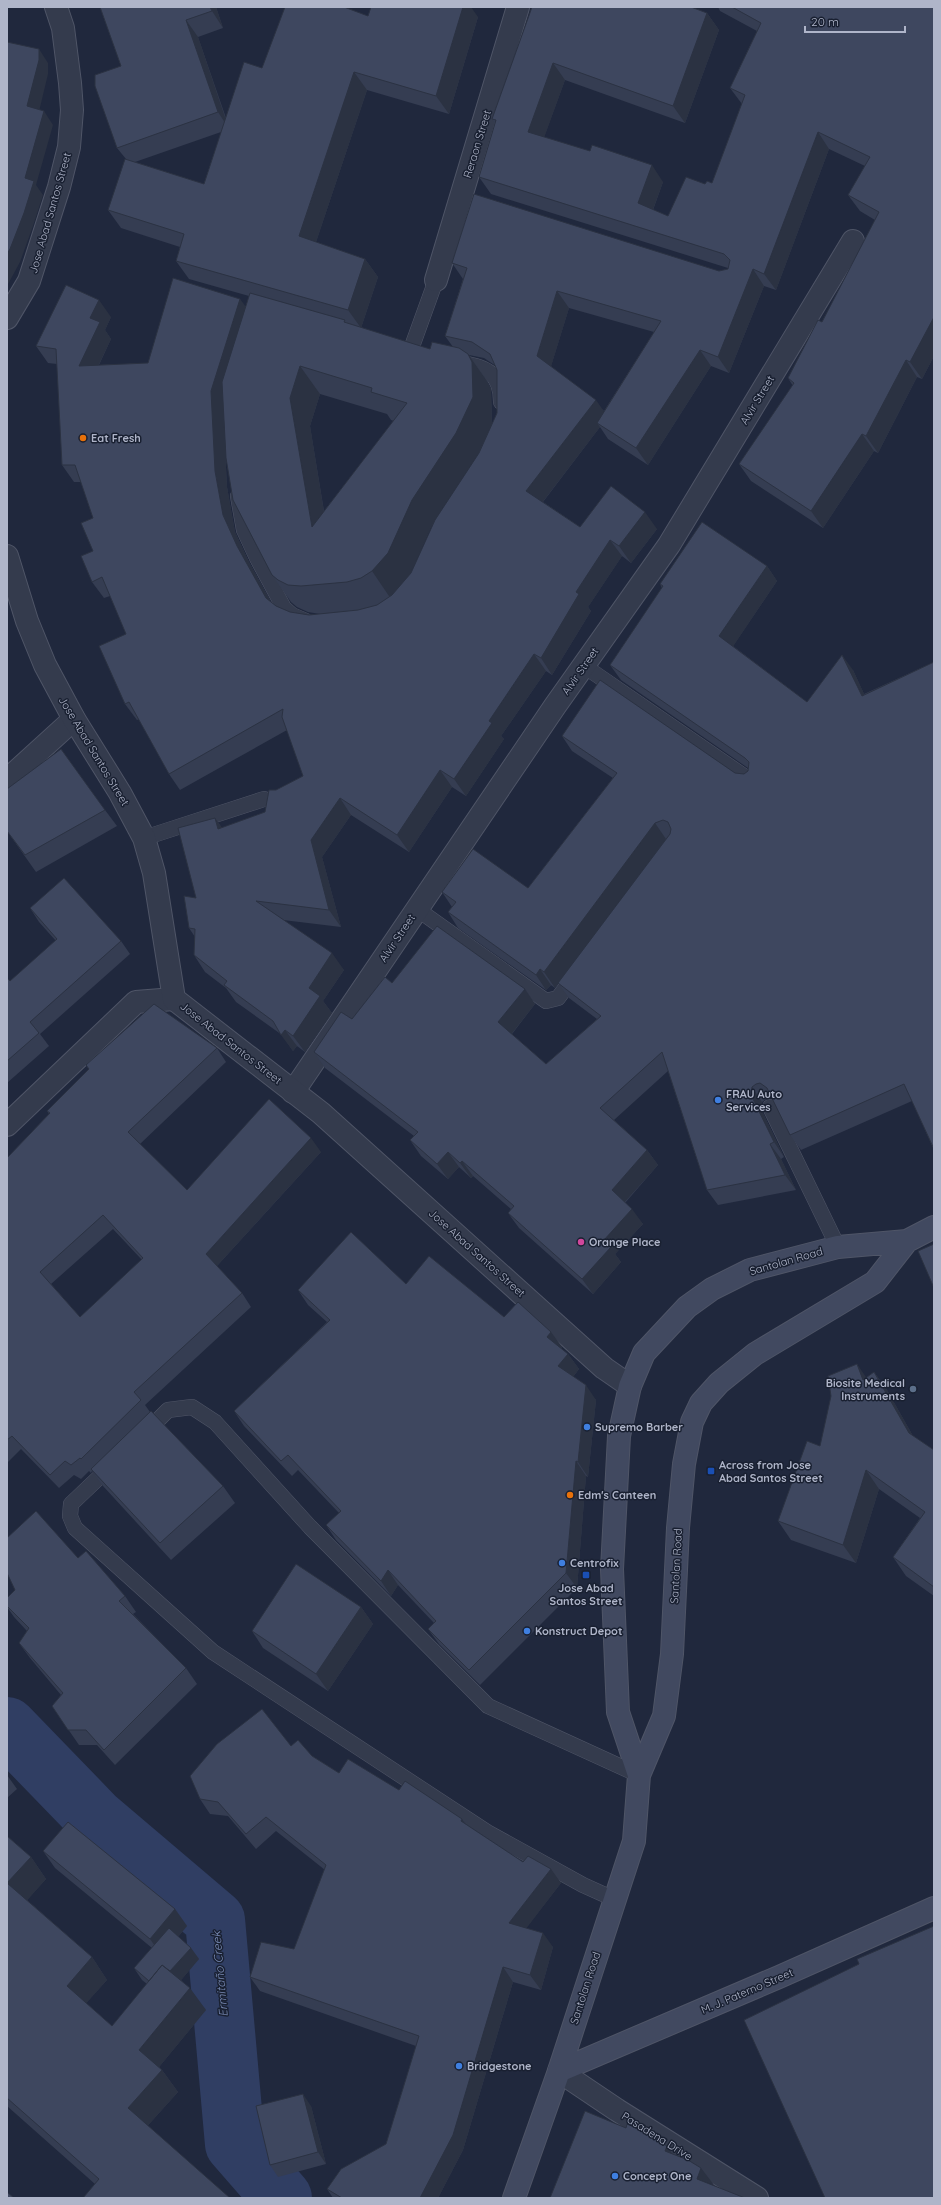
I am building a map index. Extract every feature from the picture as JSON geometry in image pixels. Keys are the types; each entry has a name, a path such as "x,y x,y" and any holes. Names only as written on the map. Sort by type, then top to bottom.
{"main road":[{"name":"Santolan Road","path":"639,1775 618,1712 612,1569 618,1436 630,1386 644,1353 687,1307 712,1289 750,1270 838,1247 906,1240 934,1227"},
{"name":"Santolan Road","path":"514,2198 559,2071 634,1841 639,1775 664,1716 672,1654 678,1528 684,1464 692,1422 701,1403 719,1383 755,1354 875,1282 906,1240"},
{"name":"M. J. Paterno Street","path":"559,2071 779,1977 934,1908"}],"street":[{"name":"Jose Abad Santos Street","path":"7,318 29,281 59,187 69,147 72,110 70,83 63,28 56,7"},
{"name":"Reraon Street","path":"436,280 468,196 518,7"},
{"name":"Alvir Street","path":"293,1092 584,666 669,545 854,241"},
{"name":"Jose Abad Santos Street","path":"7,556 28,621 45,665 74,719 120,793 144,838 154,873 174,999 321,1113 604,1368 630,1386"},
{"path":"7,780 74,719"},
{"path":"7,1125 136,1002 174,999"},
{"name":"Pasadena Drive","path":"559,2071 617,2110 757,2198"}],"lane":[{"path":"395,348 417,354 436,280"},
{"path":"446,359 482,366 494,376 500,387 501,419"},
{"path":"235,480 244,530 257,558 284,608 292,615 304,621 320,623"},
{"path":"584,666 751,781"},
{"path":"144,838 264,799"},
{"path":"417,909 546,1001 558,998 582,966"},
{"path":"770,1107 838,1247"},
{"path":"134,1443 168,1410 192,1407 215,1422 310,1527 488,1706 639,1775"},
{"path":"123,1454 72,1504 70,1516 75,1528 213,1652 487,1832 583,1885 614,1899"}],"building":[{"path":"100,7 210,7 212,11 186,20 218,112 117,148 95,86 95,75 121,66"},
{"path":"285,7 344,7 368,16 371,7 463,7 436,96 354,72 299,236 365,259 348,310 176,261 184,234 108,210 125,159 204,184 244,62 262,68"},
{"path":"532,7 691,7 707,13 673,106 553,63 528,132 590,151 592,145 652,165 638,203 668,216 686,177 705,184 707,181 712,183 745,95 730,88 761,23 732,7 934,7 934,317 910,362 906,360 866,436 862,434 811,511 739,464 794,383 788,378 818,320 822,322 879,212 848,195 870,157 818,132 764,274 753,269 718,357 700,350 636,448 597,423 661,321 557,291 537,356 596,400 526,491 580,527 611,486 645,512 619,546 610,540 576,592 579,594 541,658 534,654 489,721 492,723 454,779 440,770 397,835 340,798 311,840 329,910 256,901 332,953 309,988 320,996 293,1036 285,1030 281,1035 273,1021 224,985 227,981 194,955 195,929 189,928 184,896 196,898 178,828 215,818 218,829 265,812 269,790 276,790 303,776 282,717 283,709 169,774 129,702 125,704 99,646 126,634 102,577 92,582 81,556 93,551 81,523 93,518 75,465 62,465 56,349 36,346 66,285 99,300 90,318 100,322 79,366 148,363 173,278 240,299 211,391 215,471 223,515 237,546 266,598 276,606 290,612 309,615 358,610 377,605 392,595 411,573 435,520 479,453 497,413 497,370 490,354 472,342 445,336 467,268 452,263 474,194 719,271 728,269 730,260 724,254 479,177 496,120 492,119"},
{"path":"7,42 39,49 39,60 27,106 44,111 25,178 34,181 24,213 7,254"},
{"path":"250,293 345,320 344,322 430,349 432,342 459,348 468,354 472,362 473,397 456,433 412,500 388,553 372,571 361,578 347,582 301,586 288,585 272,575 233,500 226,458 222,382","holes":["300,366 372,388 371,392 407,403 312,527 290,398"]},
{"path":"702,522 767,566 719,636 807,702 842,655 862,696 934,662 934,1149 904,1084 790,1135 767,1088 760,1083 752,1087 751,1095 774,1142 770,1144 785,1175 707,1190 662,1052 600,1108 647,1150 612,1190 632,1209 604,1240 611,1247 582,1279 508,1213 514,1206 462,1161 460,1163 448,1152 437,1164 410,1140 418,1132 314,1052 341,1012 352,1019 385,977 392,983 437,926 525,989 498,1022 546,1064 601,1016 558,983 670,834 671,829 668,822 663,820 655,823 544,972 540,969 536,975 448,912 456,902 442,892 473,849 528,888 617,773 562,736 600,680 735,773 744,774 748,771 749,762 745,758 610,665 663,586 660,584"},
{"path":"61,749 105,810 25,855 7,831 7,789"},
{"path":"64,878 121,941 30,1022 39,1033 7,1061 7,978 10,981 57,939 30,908"},
{"path":"154,1004 217,1048 128,1132 187,1190 269,1099 311,1138 206,1254 242,1293 134,1392 141,1400 81,1459 80,1458 71,1465 65,1461 50,1475 12,1436 7,1440 7,1158 50,1113 47,1111 89,1069 86,1065","holes":["103,1215 143,1258 80,1317 40,1272"]},
{"path":"351,1232 406,1284 429,1256 504,1317 518,1302 551,1332 547,1337 568,1354 558,1366 586,1385 578,1462 576,1461 566,1573 469,1670 428,1629 436,1621 388,1570 381,1581 326,1525 341,1511 288,1455 281,1461 234,1411 330,1320 298,1290"},
{"path":"934,1244 934,1288 918,1251"},
{"path":"857,1364 863,1380 874,1372 909,1433 934,1450 934,1587 893,1557 925,1512 866,1470 843,1545 778,1521 807,1441 820,1446 831,1396 828,1376"},
{"path":"151,1411 223,1486 160,1543 91,1469"},
{"path":"36,1511 78,1558 86,1551 125,1596 119,1601 186,1668 104,1750 86,1730 68,1730 52,1706 63,1693 19,1643 29,1628 7,1606 7,1598 15,1590 7,1573 7,1538"},
{"path":"296,1564 361,1607 316,1674 252,1631"},
{"path":"262,1709 291,1746 298,1740 312,1756 339,1773 348,1759 399,1790 405,1781 462,1819 461,1821 523,1862 528,1856 551,1869 509,1923 543,1933 530,1975 503,1967 453,2135 420,2198 342,2198 327,2189 341,2169 386,2144 419,2036 250,1977 261,1942 294,1949 326,1865 266,1817 246,1834 218,1802 200,1799 190,1776 217,1744"},
{"path":"68,1822 175,1909 150,1939 43,1851"},
{"path":"7,1836 31,1857 7,1883"},
{"path":"7,1883 92,1957 67,1986 112,2026 162,1965 190,1988 139,2050 162,2070 128,2108 230,2198 83,2198 99,2179 7,2098"},
{"path":"934,1926 934,2198 825,2198 744,2020 859,1964 857,1959"},
{"path":"169,1928 191,1948 170,1971 162,1965 149,1981 134,1968"},
{"path":"303,2094 318,2152 270,2165 256,2106"},
{"name":"Concept One","path":"585,2111 626,2128 627,2124 638,2129 667,2146 665,2151 688,2160 701,2168 697,2179 745,2198 550,2198"},
{"path":"7,2192 14,2198 7,2198"}],"waterway":[{"name":"Ermitaño Creek","path":"7,1727 95,1818 215,1920 235,2144 282,2198"}],"place":[{"name":"Eat Fresh","path":"83,438"},
{"name":"FRAU Auto Services","path":"718,1100"},
{"name":"Orange Place","path":"581,1242"},
{"name":"Biosite Medical Instruments","path":"913,1389"},
{"name":"Supremo Barber","path":"587,1427"},
{"name":"Across from Jose Abad Santos Street","path":"711,1471"},
{"name":"Edm's Canteen","path":"570,1495"},
{"name":"Centrofix","path":"562,1563"},
{"name":"Jose Abad Santos Street","path":"586,1575"},
{"name":"Konstruct Depot","path":"527,1631"},
{"name":"Bridgestone","path":"459,2066"},
{"name":"Concept One","path":"615,2176"}]}
